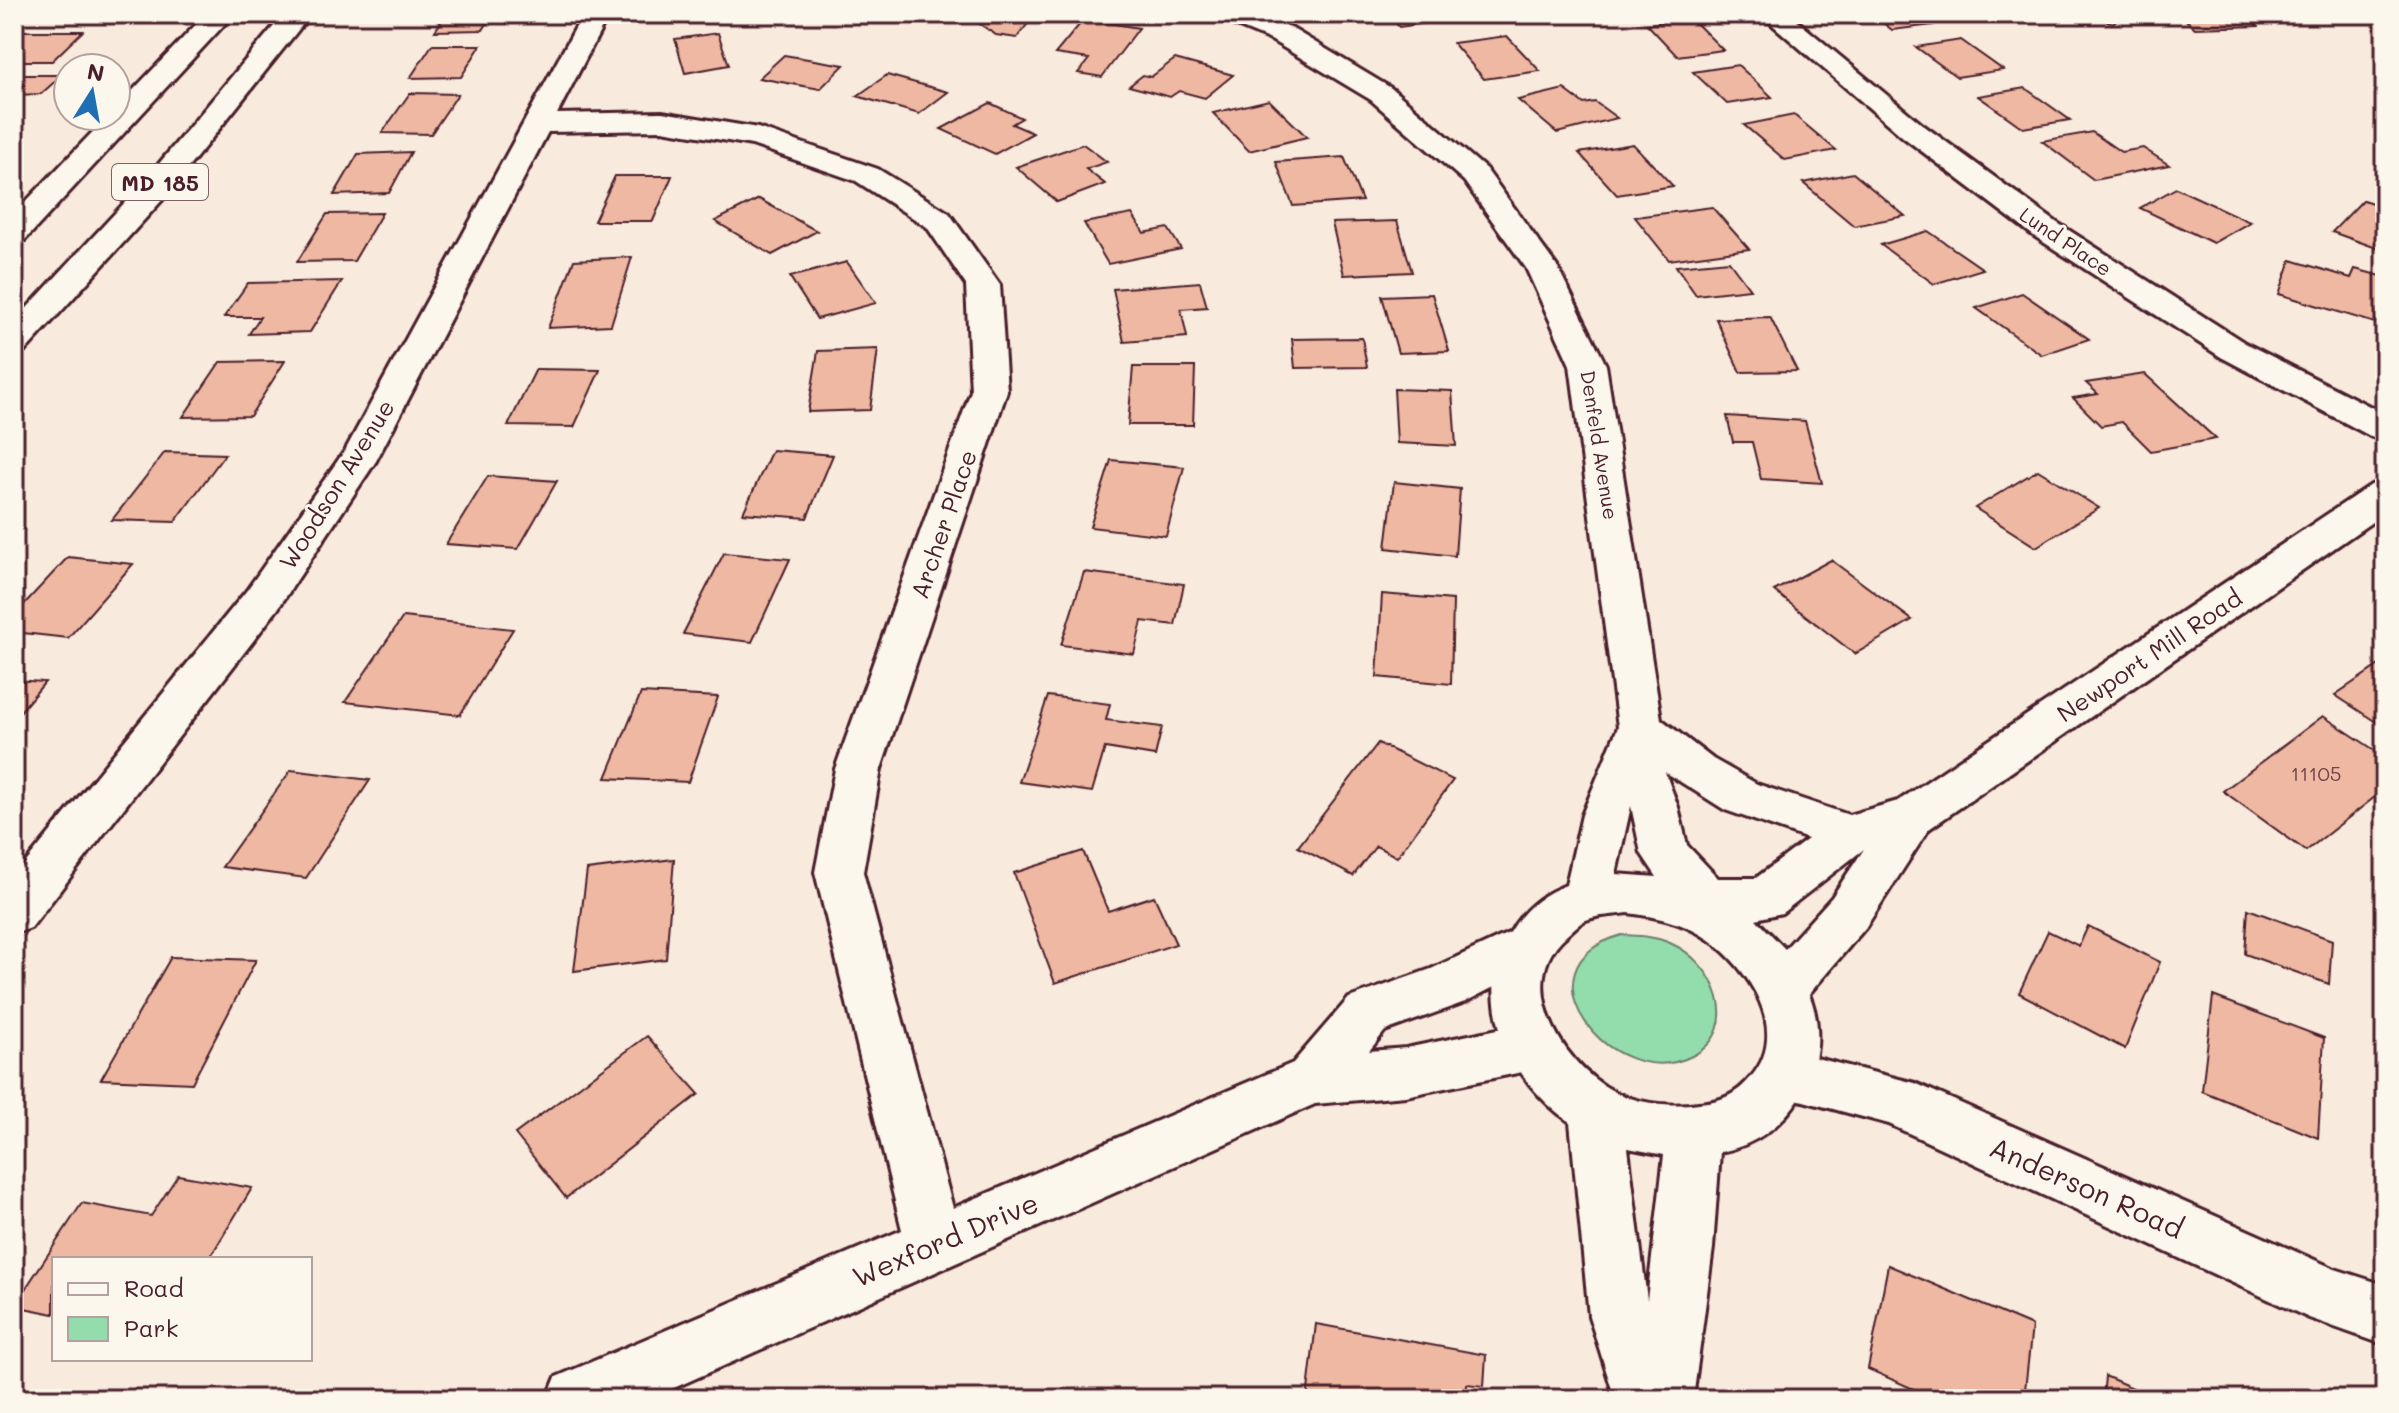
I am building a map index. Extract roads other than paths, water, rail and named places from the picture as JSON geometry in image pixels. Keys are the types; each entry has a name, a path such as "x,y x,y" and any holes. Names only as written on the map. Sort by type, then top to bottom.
{"street":[{"name":"MD 185","path":"14,233 221,14"},
{"name":"MD 185","path":"14,343 153,191 298,14"},
{"name":"Woodson Avenue","path":"14,913 262,600 363,452 596,14"},
{"name":"Denfeld Avenue","path":"1231,14 1281,34 1381,94 1475,175 1542,268 1588,365 1638,740 1665,853 1704,910"},
{"name":"Lund Place","path":"1773,14 1913,131 2045,229 2233,350 2385,429"},
{"name":"Archer Place","path":"537,123 662,121 758,137 867,175 938,220 983,285 989,391 858,769 839,872 934,1244"},
{"name":"Newport Mill Road","path":"1704,910 1765,899 1849,834 1912,816 2385,494"},
{"path":"1590,898 1591,868 1610,801 1638,740 1741,797 1849,834"},
{"name":"Newport Mill Road","path":"1782,989 1849,912 1912,816"},
{"path":"1628,893 1704,910 1764,959 1782,989 1792,1018 1793,1047 1785,1074 1766,1103 1734,1123 1694,1132 1645,1129 1596,1110 1559,1081 1532,1046 1518,1010 1517,976 1528,945 1543,924 1564,908 1590,898 1628,893"},
{"name":"Wexford Drive","path":"1312,1080 1367,1014 1447,986 1528,945"},
{"name":"Wexford Drive","path":"578,1399 1312,1080 1406,1072 1532,1046"},
{"name":"Anderson Road","path":"1785,1074 1896,1101 2330,1297 2385,1315"},
{"path":"1596,1110 1619,1316 1646,1399"},
{"path":"1662,1399 1684,1248 1694,1132"}]}
